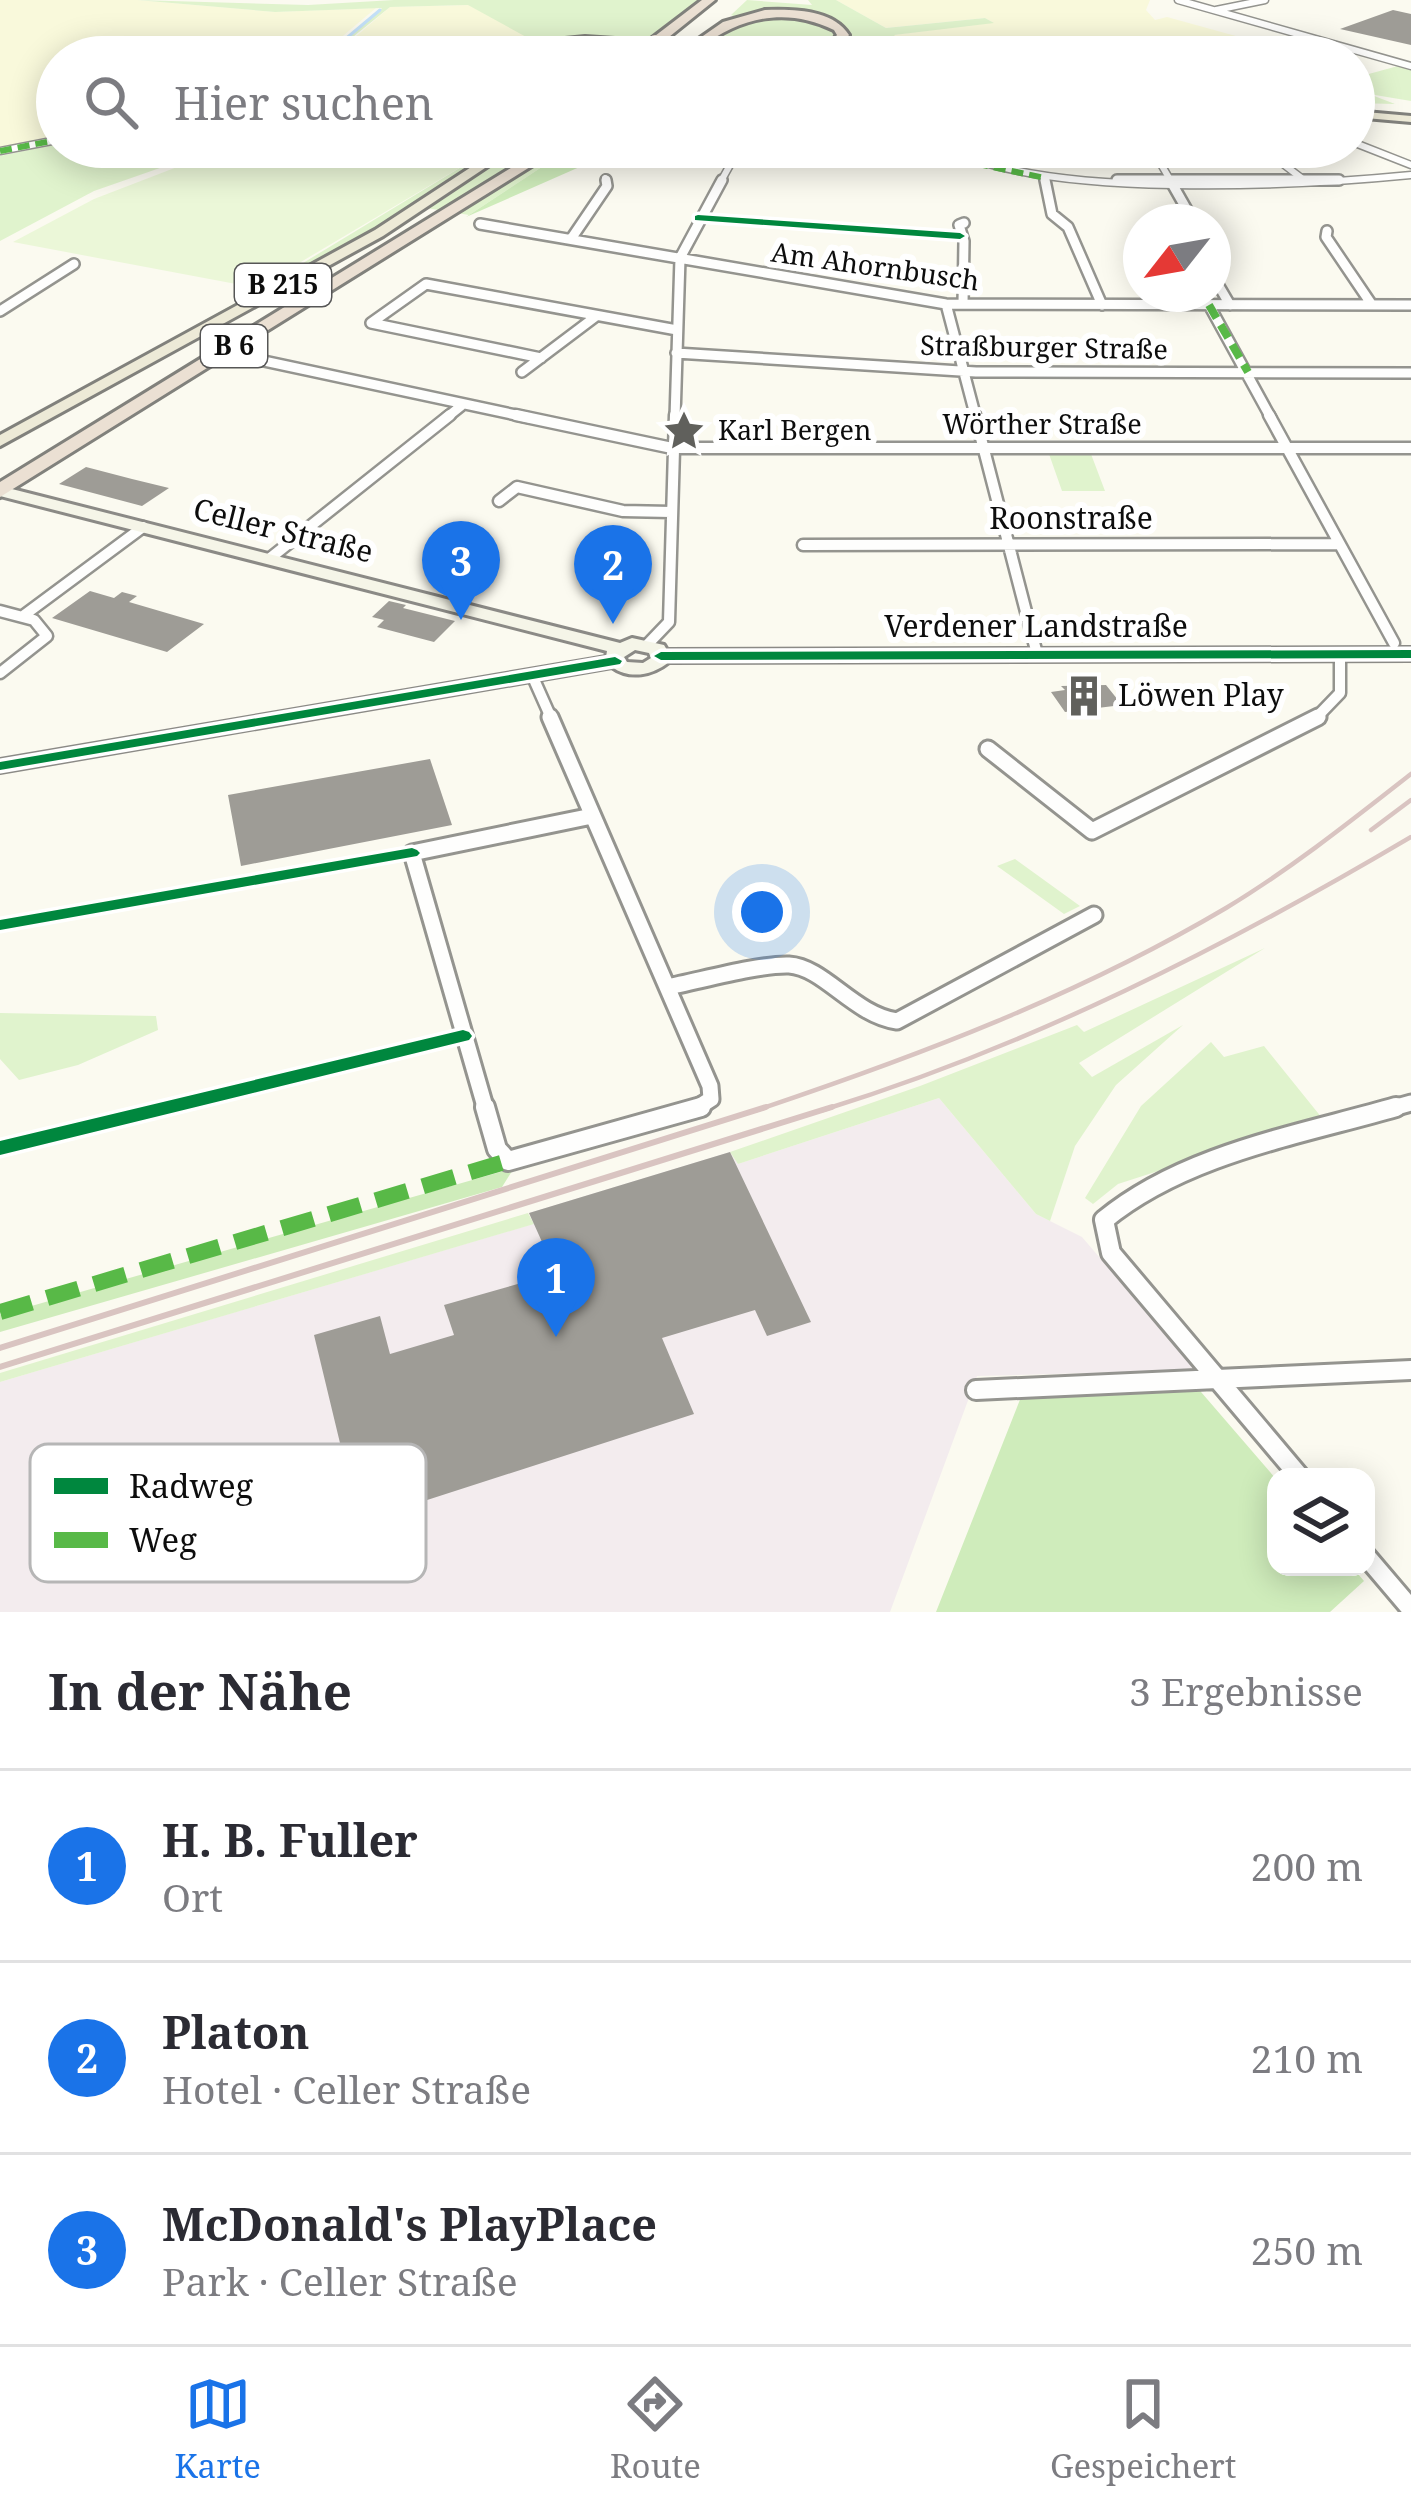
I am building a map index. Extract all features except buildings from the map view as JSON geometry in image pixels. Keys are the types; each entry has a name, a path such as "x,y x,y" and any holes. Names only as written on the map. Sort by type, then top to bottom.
{"highway":[{"path":"685,36 710,0"},
{"path":"689,36 724,0"},
{"path":"766,0 835,21 848,36"},
{"path":"704,36 738,19 798,15 839,28 843,36"},
{"name":"B 6","path":"3,485 505,168"},
{"name":"B 6","path":"3,485 521,168"}],"main road":[{"path":"1375,114 1411,117"},
{"name":"B 215","path":"0,441 424,207 479,168"},
{"name":"Celler Straße","path":"3,485 617,655"},
{"name":"Verdener Landstraße","path":"617,655 639,670 653,667 654,650 1340,654 1402,648"},
{"path":"0,766 532,675 617,655"}],"street":[{"path":"1178,0 1301,36"},
{"path":"1210,11 1265,0"},
{"path":"1375,56 1411,66"},
{"path":"0,151 36,144"},
{"path":"1375,151 1411,165"},
{"path":"654,650 669,622 680,258 728,168"},
{"path":"997,168 1045,178 1305,181 1411,175"},
{"path":"1164,168 1184,204"},
{"path":"1288,168 1305,181"},
{"path":"571,239 607,186 605,178"},
{"path":"1045,178 1042,184 1052,214 1062,222 1102,305"},
{"path":"963,304 964,241 959,225 964,223"},
{"name":"Am Ahornbusch","path":"480,224 946,304 1123,305"},
{"path":"1328,231 1326,237 1372,304"},
{"path":"0,311 74,264"},
{"path":"542,358 371,323 426,284 677,329"},
{"path":"946,304 1037,654"},
{"name":"Am Ahornbusch","path":"1231,305 1411,304"},
{"path":"1213,312 1338,544 1402,648"},
{"path":"522,372 595,316"},
{"name":"Straßburger Straße","path":"676,353 965,370 1411,373"},
{"name":"Wörther Straße","path":"250,358 672,448 1411,448"},
{"path":"269,559 461,406"},
{"path":"499,501 517,487 623,511 671,512"},
{"path":"23,616 143,527"},
{"name":"Roonstraße","path":"803,545 1338,544"},
{"path":"0,610 34,620 47,635 0,673"},
{"path":"988,749 1092,831 1316,719 1340,693 1340,654"},
{"path":"532,675 710,1086 711,1100 699,1109 508,1161 497,1148 412,853 592,816"},
{"path":"667,987 790,965 802,968 862,1012 897,1021 1094,915"},
{"path":"1292,1468 1111,1252 1104,1220 1117,1204 1160,1181 1411,1103"},
{"path":"976,1390 1411,1370"},
{"path":"1375,1567 1411,1609"}],"shaded area":[{"path":"939,1098 1036,1214 1082,1237 1196,1370 977,1376 890,1612 0,1612 0,1382 533,1224 529,1213 730,1152 738,1164"}],"green space":[{"path":"0,0 137,0 275,12 376,8 343,36 36,36 36,144 0,151"},
{"path":"137,0 308,5 394,0 698,0 658,36 524,36 468,5 390,7 351,36 382,8 275,12"},
{"path":"747,0 812,5 808,0 836,0 886,28 985,18 994,23 895,36 720,36 742,19 731,15"},
{"path":"836,0 1150,0 1146,10 1155,20 1167,17 1236,36 891,36 992,22 985,18 886,28"},
{"path":"469,5 526,36 356,36 390,7"},
{"path":"1411,67 1411,101 1375,95 1375,72"},
{"path":"36,148 36,168 160,168 94,191 0,241 0,156"},
{"path":"174,168 459,168 257,288 13,242 94,199"},
{"path":"460,168 540,168 469,215 414,206 53,405 257,291"},
{"path":"540,168 577,168 466,217"},
{"path":"1049,454 1091,454 1105,491 1062,491"},
{"path":"1015,859 1080,906 1064,914 997,866"},
{"path":"1265,948 1079,1063 1092,1077 1183,1025 1116,1085 1075,1146 1050,1221 1036,1214 939,1098 738,1164 730,1152 1077,1025 1084,1032"},
{"path":"0,1013 156,1016 158,1030 78,1065 19,1080 0,1059"},
{"path":"1211,1042 1224,1057 1264,1046 1322,1118 1118,1184 1093,1204 1085,1198 1141,1106"},
{"path":"514,1168 502,1187 0,1332 0,1315"},
{"path":"528,1213 534,1224 0,1382 0,1373"},
{"path":"1195,1385 1267,1469 1267,1576 1360,1576 1364,1581 1330,1612 936,1612 1023,1392"}],"waterway":[{"path":"349,36 380,10"}],"railway":[{"path":"762,1108 997,1021 1113,969 1274,877 1411,774"},
{"path":"1371,830 1411,800"},
{"path":"830,1107 976,1056 1125,991 1411,837"},
{"path":"762,1108 766,1107"},
{"path":"0,1367 830,1107"},
{"path":"823,1110 830,1107"},
{"path":"0,1348 762,1108"},
{"path":"757,1110 762,1108"}],"marked path":[{"path":"0,151 36,144"},
{"path":"997,168 1045,178"},
{"path":"1213,312 1248,372"},
{"path":"0,1312 508,1161"}],"cycle path":[{"path":"698,218 960,236"},
{"path":"661,656 1411,654"},
{"path":"0,766 615,661"},
{"path":"0,925 412,853"},
{"path":"0,1148 463,1036"}],"place":[{"name":"Karl Bergen","path":"684,431"},
{"name":"McDonald's PlayPlace","path":"461,620"},
{"name":"Platon","path":"613,624"},
{"name":"Löwen Play","path":"1084,696"},
{"name":"H. B. Fuller","path":"556,1337"}]}
